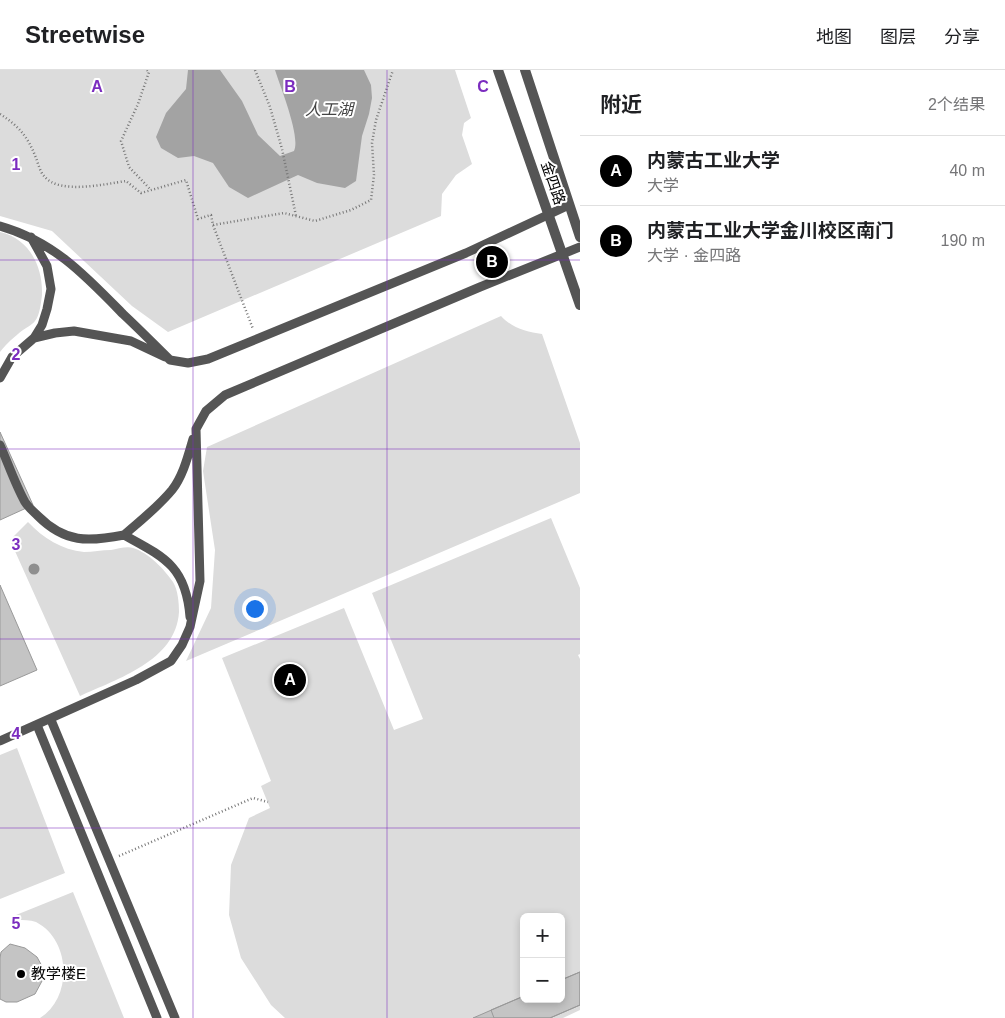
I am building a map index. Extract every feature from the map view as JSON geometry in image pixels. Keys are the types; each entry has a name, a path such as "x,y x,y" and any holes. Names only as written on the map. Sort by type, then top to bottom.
{"street":[{"name":"金四路","path":"498,70 580,305"},
{"name":"金四路","path":"525,70 580,237"}],"lane":[{"path":"34,338 74,331 130,342 170,360 188,363 208,359 466,253 569,205"},
{"path":"0,226 45,244 84,274 170,360"},
{"path":"0,378 12,357 34,338 42,325 51,289 47,266 31,238"},
{"path":"0,445 26,504 50,529 68,537 86,540 124,535 173,488 189,455 196,429 206,411 225,395 580,247"},
{"path":"0,742 136,680 171,661 182,645 190,627 200,581 196,429"},
{"path":"124,535 170,562 188,599 190,627"},
{"path":"51,720 175,1018"},
{"path":"37,725 157,1018"}],"path":[{"path":"148,70 149,72 138,104 121,142 129,167 151,190"},
{"path":"255,70 270,107 282,150 296,216"},
{"path":"213,226 284,213 315,222 351,210 371,200 374,175 372,143 376,120 393,70"},
{"path":"0,114 16,124 32,146 44,176 59,185 86,187 126,181 141,193 186,180 198,219 211,215 213,226 257,340"},
{"path":"109,860 253,798 268,802"}],"shaded area":[{"path":"0,70 455,70 471,118 464,123 462,135 472,164 456,175 442,194 441,216 168,332 132,306 52,231 0,216"},
{"path":"0,232 19,241 33,256 40,274 42,295 39,312 35,321 0,352"},
{"path":"501,316 510,324 520,329 542,334 580,443 580,493 186,661 211,608 215,550 203,471 207,447"},
{"path":"551,518 580,588 580,654 578,655 580,659 580,1010 563,1018 285,1018 271,1005 241,958 229,915 231,865 249,818 270,808 261,786 271,781 222,658 344,608 394,730 423,719 372,593"},
{"path":"28,522 47,538 68,549 84,552 131,547 145,554 161,567 175,585 179,612 175,629 167,643 156,656 127,675 80,696 10,540"},
{"path":"17,748 65,873 0,899 0,755"},
{"path":"73,892 124,1018 40,1018 51,1009 58,997 64,969 61,955 56,942 48,930 36,922 17,920 16,915"}],"water":[{"name":"人工湖","path":"188,70 220,70 242,101 258,135 280,156 294,151 295,135 275,70 364,70 371,85 372,98 362,136 356,181 345,188 317,183 298,175 248,198 229,187 213,163 194,156 178,158 161,148 156,137 166,113 186,89"}],"building":[{"path":"0,432 33,505 0,520"},
{"path":"0,585 37,670 0,686"},
{"name":"教学楼E","path":"10,944 25,948 37,957 43,968 42,981 35,994 17,1002 6,1002 0,999 1,952"},
{"path":"580,972 580,1005 550,1018 473,1018 520,998 520,1003 565,1003 565,978"},
{"path":"580,972 580,1005 550,1018 494,1018 491,1010 520,998 520,1003 565,1003 565,978"}],"place":[{"name":"内蒙古工业大学金川校区南门","path":"492,262"},
{"name":"内蒙古工业大学","path":"290,680"},
{"name":"教学楼E","path":"21,974"}]}
